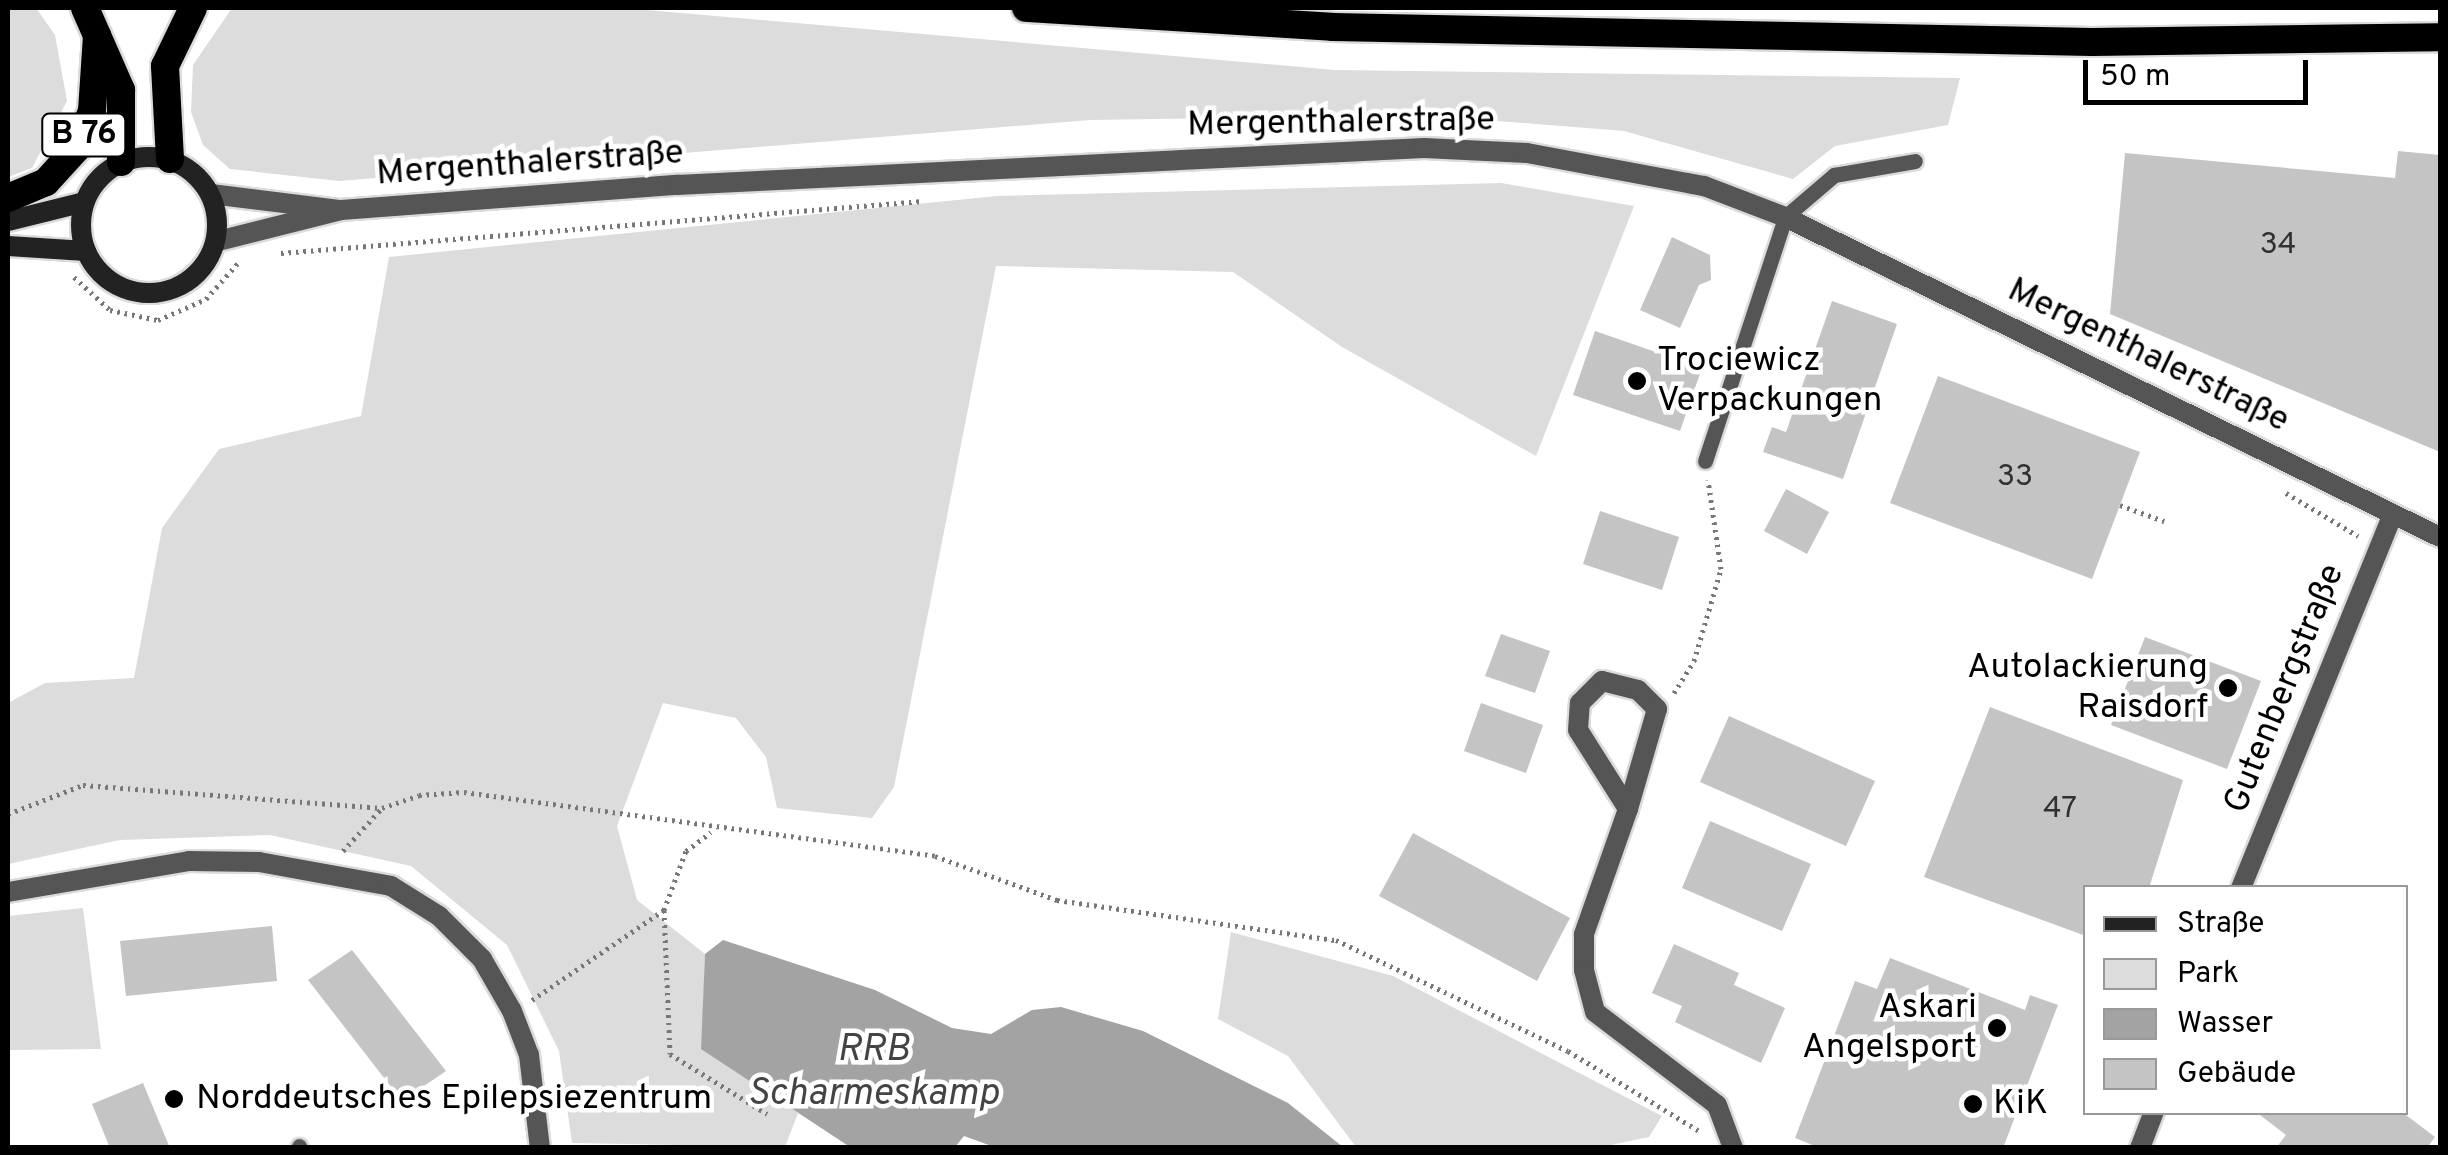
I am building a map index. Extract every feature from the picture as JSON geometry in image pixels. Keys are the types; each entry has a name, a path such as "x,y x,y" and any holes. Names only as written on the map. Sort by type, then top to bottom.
{"highway":[{"name":"B 76","path":"85,8 121,90 121,162"},
{"name":"B 76","path":"170,159 165,66 192,8"},
{"path":"1026,8 1373,28 2092,42 2440,38"},
{"name":"B 76","path":"8,198 46,182 77,148 92,111 97,34"}],"main road":[{"path":"8,221 84,202 121,162 170,159 211,194 218,241 198,274 158,293 115,284 86,251 84,202"},
{"path":"8,246 86,251"}],"street":[{"name":"Mergenthalerstraße","path":"211,194 341,210 1424,148 1621,167 1785,216 2440,537"},
{"name":"Mergenthalerstraße","path":"218,241 341,210"},
{"name":"Gutenbergstraße","path":"2242,885 2392,516"},
{"path":"1628,809 1578,730 1580,703 1602,680 1638,690 1656,709 1628,809 1584,934 1596,1012 1718,1105 1734,1148"},
{"path":"8,892 188,861 326,871 391,886 439,916 482,959 512,1010 532,1069 540,1148"},
{"path":"2140,1148 2153,1115"}],"lane":[{"path":"1706,461 1785,216 1834,175 1914,160"}],"path":[{"path":"277,254 941,200"},
{"path":"56,271 70,274 110,310 158,320 206,299 243,257"},
{"path":"1656,709 1681,687 1694,661 1721,569 1706,461"},
{"path":"2277,488 2378,548"},
{"path":"2120,505 2164,521"},
{"path":"8,814 83,785 382,808 419,795 464,792 712,830 758,828 935,856 1057,900 1336,940 1568,1051 1708,1139"},
{"path":"326,871 382,808"},
{"path":"712,830 686,851 664,910 670,1054 768,1114"},
{"path":"512,1010 664,910"}],"green space":[{"path":"8,8 36,8 55,35 67,101 32,168 8,177"},
{"path":"232,8 624,8 1335,70 1960,78 1948,125 1835,146 1793,179 1624,131 1421,115 1090,120 339,181 230,169 203,145 191,112 193,65"},
{"path":"1501,183 1634,206 1536,456 1342,347 1233,272 996,266 894,787 872,818 777,808 766,757 736,718 663,703 617,826 637,900 705,954 702,1048 798,1113 785,1147 572,1143 559,1051 507,945 411,866 270,835 120,840 8,864 8,703 45,683 134,678 162,528 219,449 361,416 389,257 997,196"},
{"path":"83,908 101,1049 8,1050 8,916"},
{"path":"1231,932 1393,976 1662,1116 1649,1137 1601,1147 1356,1147 1288,1056 1218,1019"}],"water":[{"name":"RRB Scharmeskamp","path":"723,940 875,990 952,1028 991,1034 1032,1010 1061,1007 1143,1031 1288,1103 1343,1147 997,1148 964,1136 955,1147 850,1147 701,1049 705,954"}],"building":[{"path":"2398,151 2440,155 2440,452 2110,314 2125,153 2395,178"},
{"path":"1672,237 1710,255 1711,280 1699,285 1680,328 1640,310"},
{"path":"1832,301 1897,324 1843,479 1763,452 1772,427 1786,432"},
{"name":"Trociewicz Verpackungen","path":"1595,331 1702,368 1680,431 1573,395"},
{"path":"1938,376 2140,452 2092,579 1890,503"},
{"path":"1786,489 1829,512 1807,554 1764,531"},
{"path":"1600,511 1679,537 1662,590 1583,564"},
{"path":"1501,634 1550,651 1535,693 1485,676"},
{"path":"2145,637 2261,681 2227,769 2111,725"},
{"path":"1481,703 1543,725 1526,773 1464,751"},
{"path":"1990,707 2183,780 2150,885 2083,885 2083,935 1924,877"},
{"path":"1729,716 1875,781 1846,846 1700,782"},
{"path":"1710,821 1811,864 1782,931 1682,888"},
{"path":"1413,833 1570,918 1537,981 1379,896"},
{"path":"272,926 277,981 126,996 120,941"},
{"path":"1674,944 1739,973 1734,985 1785,1008 1761,1063 1675,1022 1682,1006 1652,993"},
{"path":"352,950 446,1071 402,1101 308,980"},
{"path":"1890,958 2025,1010 2030,995 2058,1005 2003,1148 1820,1148 1795,1138 1855,981 1877,989"},
{"path":"143,1083 170,1148 110,1148 92,1104"},
{"path":"2260,1115 2406,1115 2435,1137 2427,1148 2276,1148 2286,1135"}],"place":[{"name":"Trociewicz Verpackungen","path":"1637,381"},
{"name":"Autolackierung Raisdorf","path":"2228,688"},
{"name":"Askari Angelsport","path":"1997,1028"},
{"name":"Norddeutsches Epilepsiezentrum","path":"174,1099"},
{"name":"KiK","path":"1973,1104"}]}
